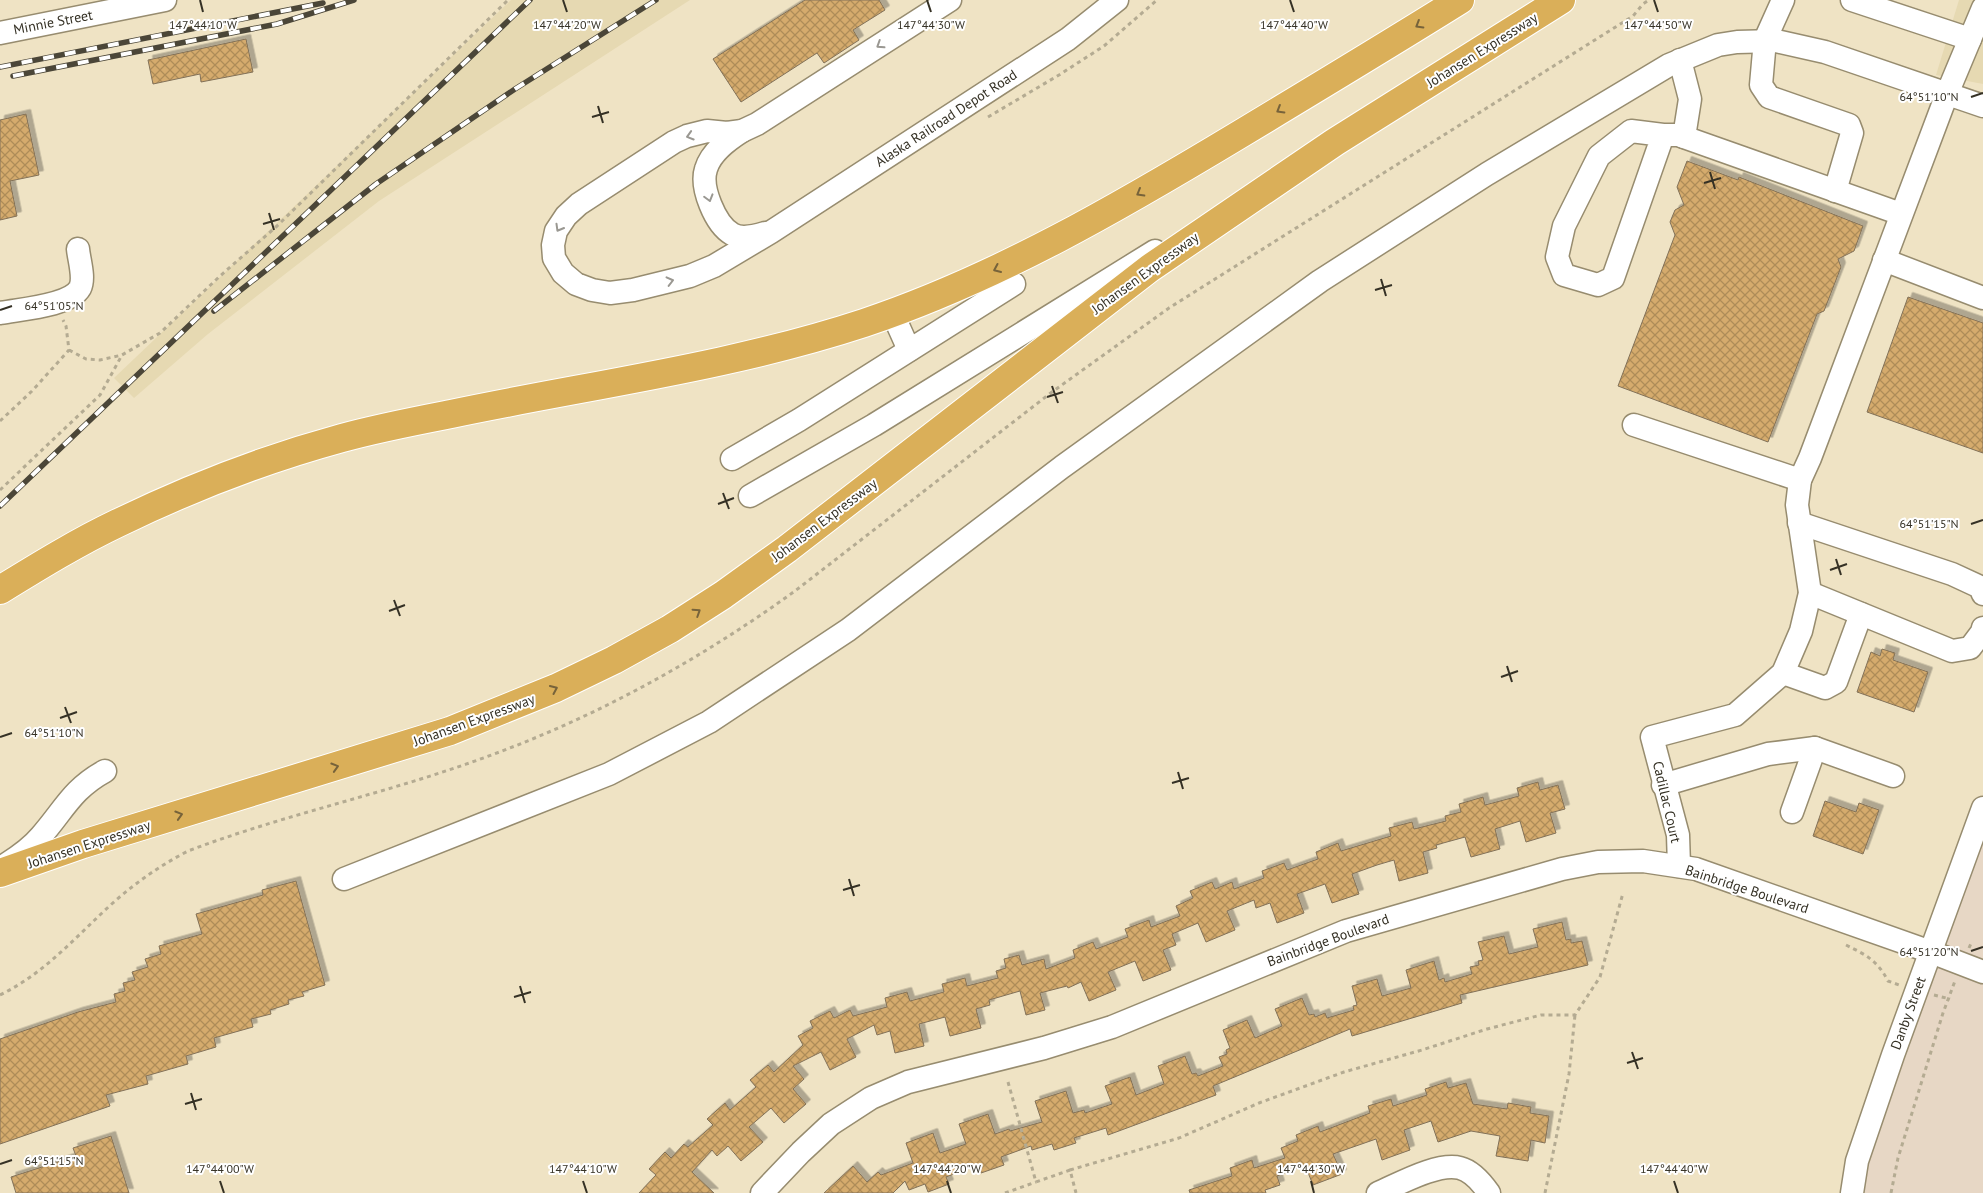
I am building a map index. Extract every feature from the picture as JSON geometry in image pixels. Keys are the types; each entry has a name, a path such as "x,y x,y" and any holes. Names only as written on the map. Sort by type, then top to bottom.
{"highway":[{"path":"0,590 41,565 131,517 227,476 290,453 344,437 394,426 723,362 797,343 866,322 950,290 1086,224 1199,159 1460,0"},
{"name":"Johansen Expressway","path":"0,873 83,844 450,731 556,688 662,634 723,595 787,549 1150,268 1335,142 1561,0"}],"street":[{"name":"Minnie Street","path":"0,33 165,0"},
{"name":"Alaska Railroad Depot Road","path":"771,232 752,237 732,234 719,220 711,207 705,181 710,159 728,141 742,131 757,124 950,0"},
{"name":"Alaska Railroad Depot Road","path":"742,131 727,133 707,131 687,136 674,142 579,204 566,216 556,231 553,245 554,258 564,273 576,284 592,290 610,293 633,290 690,276 714,266 771,232 1068,39 1117,0"},
{"path":"1784,0 1765,40 1761,85 1769,97 1849,125 1852,133 1835,191"},
{"path":"1852,0 1972,49"},
{"path":"1861,614 1836,682 1825,688 1783,673 1801,631 1810,593 1797,505 1800,480 1810,458 1947,94 1972,49 1983,8"},
{"path":"344,879 609,774 710,722 848,630 1062,467 1320,281 1495,169 1643,80 1680,60 1718,45 1765,40 1776,41 1825,52 1983,106"},
{"path":"1680,60 1690,99 1673,136 1613,278 1598,285 1564,275 1556,257 1564,226 1600,156 1631,131 1673,136 1901,214"},
{"path":"750,496 874,425 1335,142"},
{"path":"0,313 56,303 73,296 81,286 78,249"},
{"path":"1884,260 1983,298"},
{"path":"732,458 799,420 1014,284"},
{"path":"892,312 909,350"},
{"path":"1634,425 1800,480"},
{"path":"1800,523 1952,574 1980,587 1983,594"},
{"path":"1810,593 1952,650 1970,648 1983,628"},
{"name":"Cadillac Court","path":"1679,866 1678,835 1663,785 1652,738 1735,714 1783,673"},
{"path":"1792,812 1815,748"},
{"path":"1663,785 1768,754 1815,748 1893,776"},
{"path":"0,869 27,850 40,838 72,795 84,784 105,771"},
{"name":"Danby Street","path":"1852,1193 1858,1161 1916,990 1983,808"},
{"name":"Bainbridge Boulevard","path":"762,1193 801,1152 832,1124 871,1098 908,1082 1044,1048 1112,1027 1346,930 1562,869 1598,862 1644,861 1696,869 1983,972"},
{"path":"1378,1193 1436,1168 1460,1168 1479,1179 1489,1193"}],"path":[{"path":"69,350 86,359 100,360 122,355 160,333 220,276 277,226 508,0"},
{"path":"984,119 1104,46 1157,0"},
{"path":"0,421 69,350 66,326 56,303"},
{"path":"0,490 100,395 122,355"},
{"path":"1545,1193 1569,1074 1575,1015 1600,978 1624,893"},
{"path":"1846,944 1872,959 1882,970 1888,981"},
{"path":"1891,1193 1898,1158 1943,1013 1950,998"},
{"path":"1005,1193 1070,1170 1179,1138 1259,1103 1344,1072 1540,1015 1575,1015"},
{"path":"1008,1082 1036,1182"},
{"path":"1070,1170 1076,1193"}],"shaded area":[{"path":"511,0 690,0 379,201 208,334 134,398 114,378"},
{"path":"1959,0 1983,0 1983,84 1936,75"},
{"path":"1983,819 1983,1193 1852,1193"}],"building":[{"path":"805,0 879,0 885,10 853,30 859,40 824,63 817,53 741,102 713,59"},
{"path":"246,39 253,72 201,82 200,74 153,84 148,60"},
{"path":"26,114 39,175 10,181 17,216 0,220 0,120"},
{"path":"1687,161 1738,180 1739,177 1863,226 1854,251 1838,259 1841,267 1824,311 1817,314 1768,442 1618,386 1675,235 1670,222 1675,210 1684,205 1677,187"},
{"path":"1908,297 1983,323 1983,453 1867,412"},
{"path":"1882,649 1895,653 1893,660 1928,672 1914,712 1857,692 1871,652 1880,656"},
{"path":"1538,782 1540,790 1558,785 1565,809 1550,813 1556,833 1526,842 1520,821 1495,829 1500,849 1471,857 1465,837 1436,845 1437,848 1423,852 1428,873 1399,881 1394,860 1377,865 1352,874 1359,894 1332,903 1325,884 1297,894 1304,913 1277,923 1270,903 1256,908 1254,900 1227,911 1235,930 1206,942 1198,923 1172,934 1176,945 1163,950 1171,970 1143,981 1135,961 1108,972 1116,990 1089,1001 1081,982 1068,988 1067,986 1040,993 1045,1010 1026,1015 1020,991 989,1000 990,1005 976,1009 981,1028 950,1036 945,1017 919,1024 924,1046 895,1053 890,1031 877,1035 874,1025 847,1039 856,1057 830,1070 821,1052 793,1066 804,1079 793,1089 806,1104 784,1123 771,1108 749,1127 763,1142 741,1161 728,1146 717,1156 712,1150 692,1172 714,1193 639,1193 656,1175 649,1169 665,1152 671,1158 684,1144 688,1147 713,1125 707,1119 725,1103 730,1110 756,1087 750,1080 768,1065 774,1072 803,1045 798,1036 813,1028 810,1021 830,1011 834,1018 850,1010 853,1016 887,1007 885,998 907,992 910,1001 944,992 942,984 965,978 967,986 998,978 996,971 1006,968 1004,959 1019,955 1022,965 1044,959 1046,969 1075,958 1073,950 1093,942 1096,949 1128,937 1125,929 1149,920 1151,927 1180,916 1176,906 1193,898 1190,891 1212,882 1215,889 1232,882 1234,889 1264,878 1262,871 1284,863 1287,870 1318,859 1316,852 1338,843 1341,851 1391,836 1389,828 1412,822 1414,829 1446,821 1445,816 1461,812 1459,804 1483,797 1485,805 1519,796 1517,788"},
{"path":"1825,801 1856,812 1859,803 1879,810 1863,854 1813,836"},
{"path":"296,881 325,985 302,992 304,996 288,1000 289,1004 270,1010 271,1014 251,1019 253,1027 214,1038 216,1047 186,1056 188,1064 146,1076 148,1084 106,1095 110,1106 0,1144 0,1039 78,1012 116,1002 114,994 125,991 123,983 135,980 132,972 148,967 145,959 161,954 159,946 202,934 196,914 263,895 262,890"},
{"path":"1562,922 1566,940 1571,939 1571,943 1582,941 1588,965 1460,995 1462,1003 1352,1036 1350,1029 1213,1086 1216,1095 1108,1135 1106,1128 1074,1138 1076,1143 1054,1150 1052,1144 1032,1150 1031,1146 1001,1157 1004,1165 981,1173 978,1165 946,1177 949,1184 928,1192 925,1184 909,1190 905,1181 893,1193 824,1193 853,1166 867,1182 878,1172 881,1175 913,1163 906,1143 933,1133 940,1153 966,1144 959,1124 988,1114 995,1134 1042,1122 1035,1101 1066,1091 1073,1113 1084,1110 1085,1113 1112,1104 1105,1086 1130,1077 1136,1095 1164,1084 1158,1066 1185,1056 1192,1074 1196,1073 1198,1076 1223,1066 1219,1057 1227,1054 1226,1050 1230,1048 1223,1030 1247,1020 1255,1038 1282,1026 1275,1009 1302,998 1309,1015 1314,1014 1315,1017 1325,1013 1327,1018 1354,1010 1353,1006 1357,1005 1352,986 1377,979 1382,996 1411,988 1406,970 1434,961 1439,980 1444,978 1445,982 1472,974 1470,967 1479,965 1478,961 1483,960 1478,942 1504,936 1509,954 1538,947 1533,929"},
{"path":"1446,1082 1448,1088 1466,1083 1473,1104 1507,1109 1508,1103 1531,1107 1530,1113 1549,1116 1545,1143 1531,1140 1528,1161 1496,1156 1500,1136 1471,1131 1438,1142 1431,1121 1404,1130 1410,1150 1382,1160 1376,1139 1333,1154 1342,1174 1313,1185 1305,1165 1277,1176 1280,1185 1265,1190 1266,1193 1190,1193 1189,1190 1232,1176 1230,1168 1252,1160 1254,1168 1285,1158 1281,1148 1298,1141 1296,1135 1318,1126 1320,1132 1370,1113 1368,1106 1391,1099 1393,1106 1427,1095 1425,1089"},
{"path":"111,1136 129,1193 16,1193 11,1177 76,1156 73,1148"}],"railway":[{"path":"13,76 277,24 354,0"},
{"path":"0,506 530,0"},
{"path":"214,311 376,184 515,89 656,0"},
{"path":"0,67 323,3"}]}
